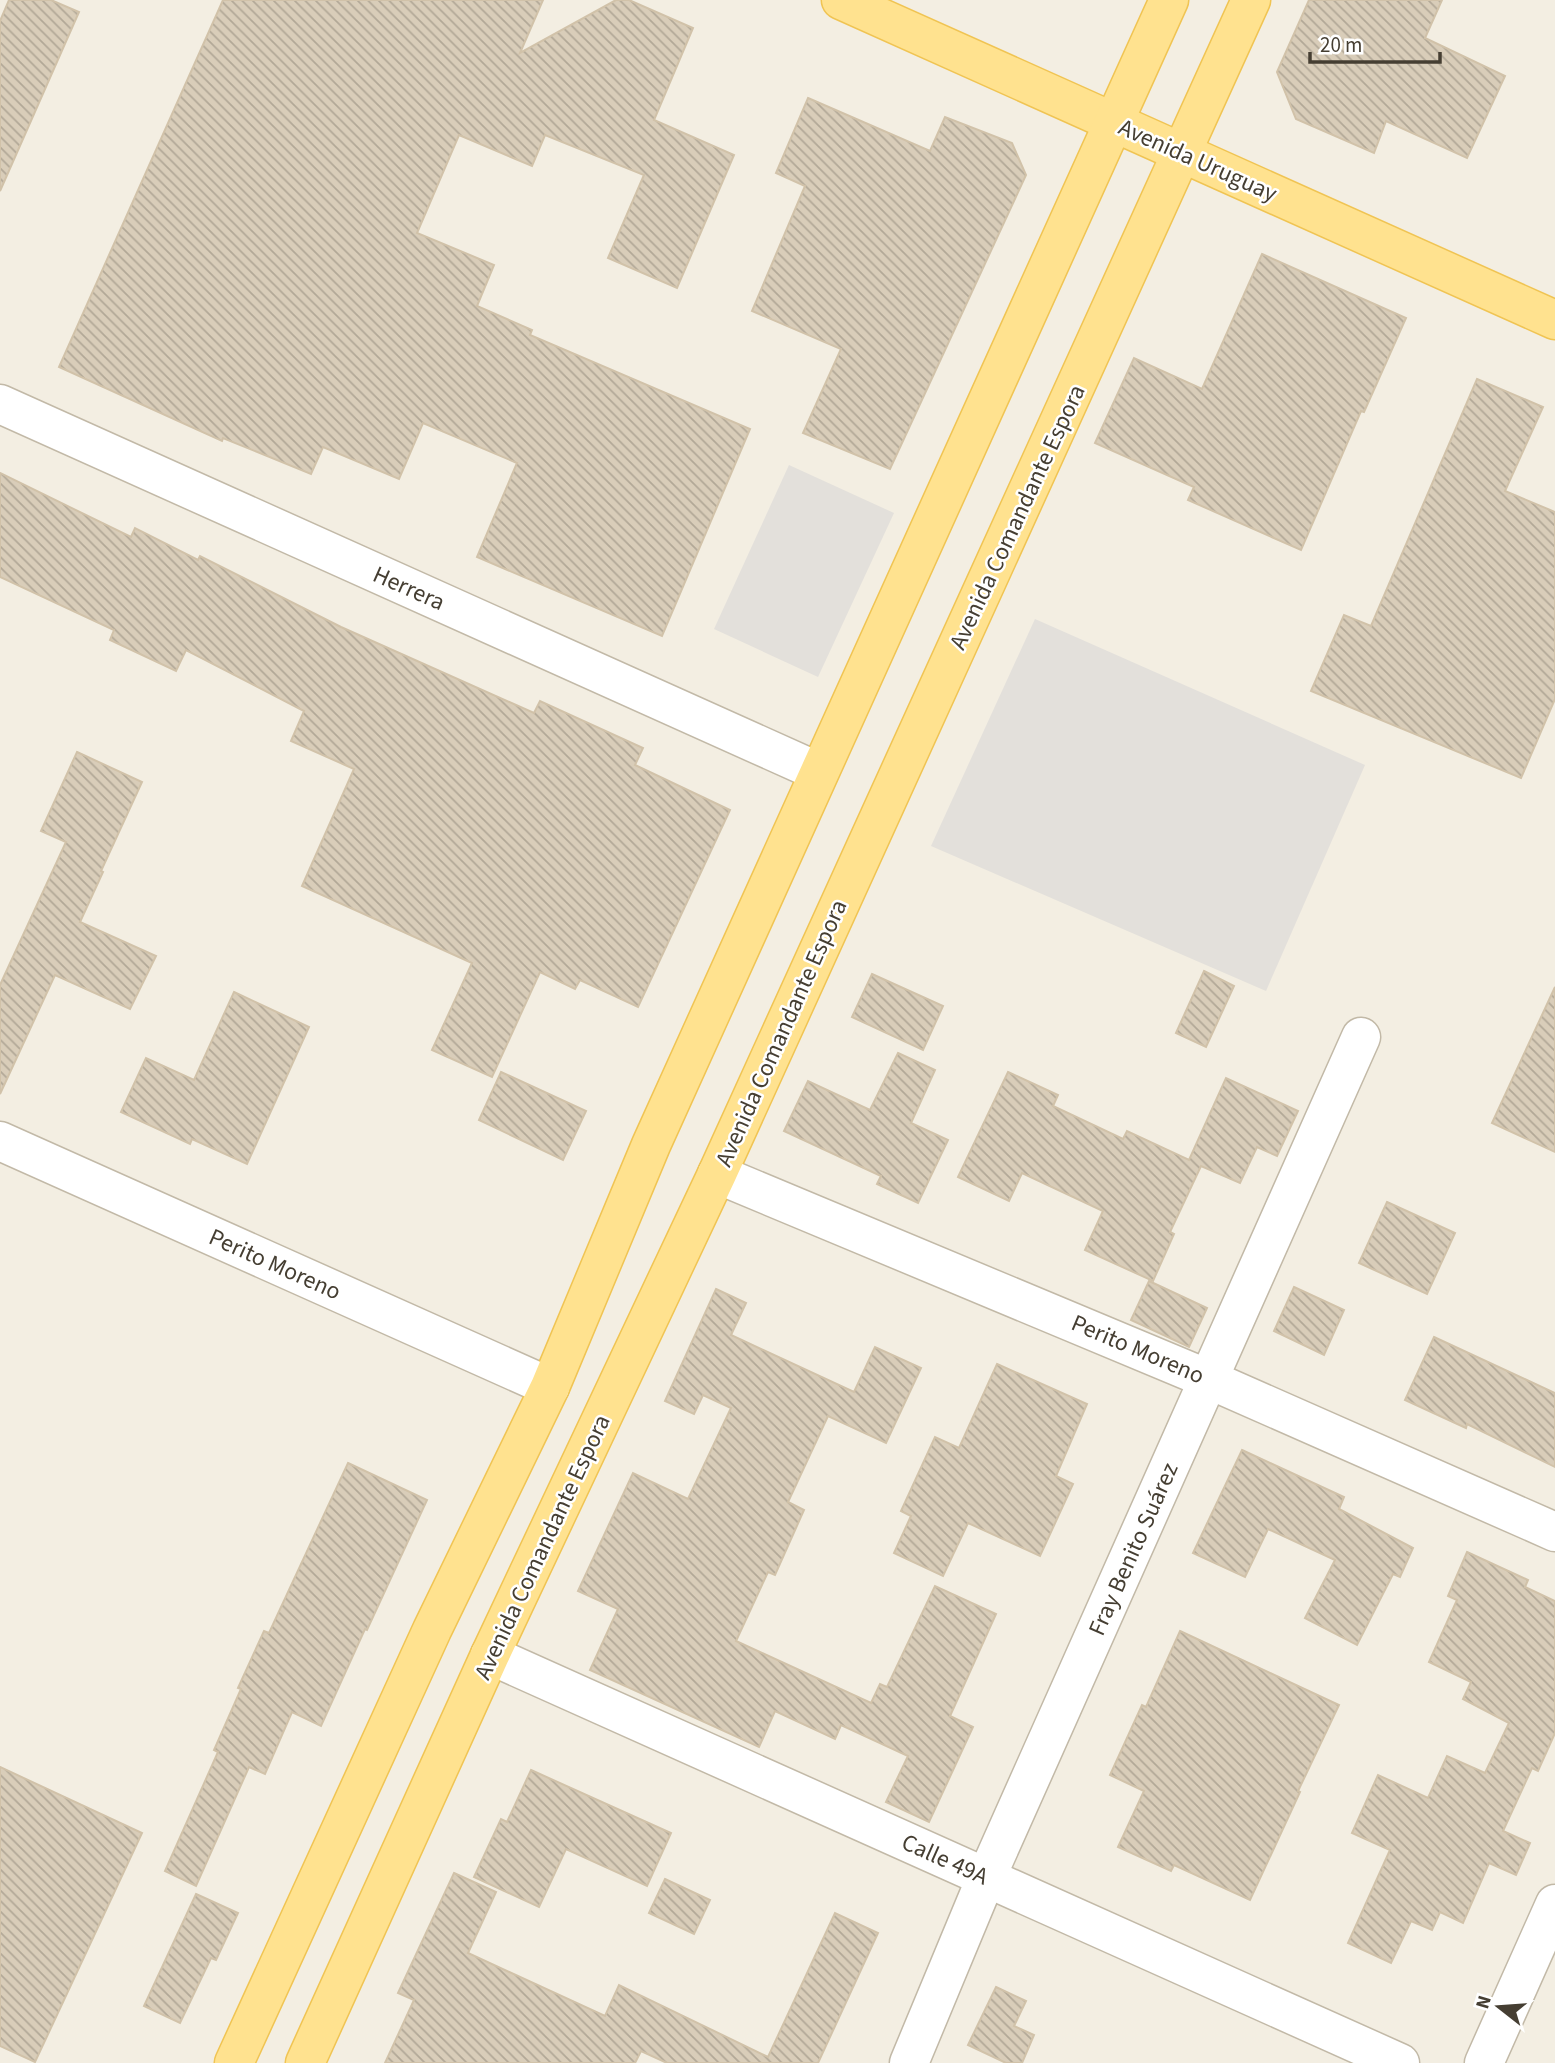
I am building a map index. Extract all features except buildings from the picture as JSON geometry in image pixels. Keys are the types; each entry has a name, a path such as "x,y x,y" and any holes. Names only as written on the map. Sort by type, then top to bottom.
{"main road":[{"name":"Avenida Uruguay","path":"841,0 1555,320"},
{"path":"234,2063 432,1630 550,1387 651,1145 1169,0"},
{"name":"Avenida Comandante Espora","path":"305,2063 490,1656 717,1174 1251,0"}],"street":[{"name":"Herrera","path":"0,404 819,772"},
{"name":"Fray Benito Suárez","path":"909,2063 986,1878 1362,1037"},
{"name":"Perito Moreno","path":"0,1141 550,1387"},
{"name":"Perito Moreno","path":"717,1174 1208,1379 1555,1532"},
{"name":"Calle 49A","path":"490,1656 1400,2063"},
{"path":"1484,2063 1555,1904"}],"shaded area":[{"path":"789,465 894,513 818,677 714,629"},
{"path":"1035,619 1365,765 1266,991 931,846"}]}
